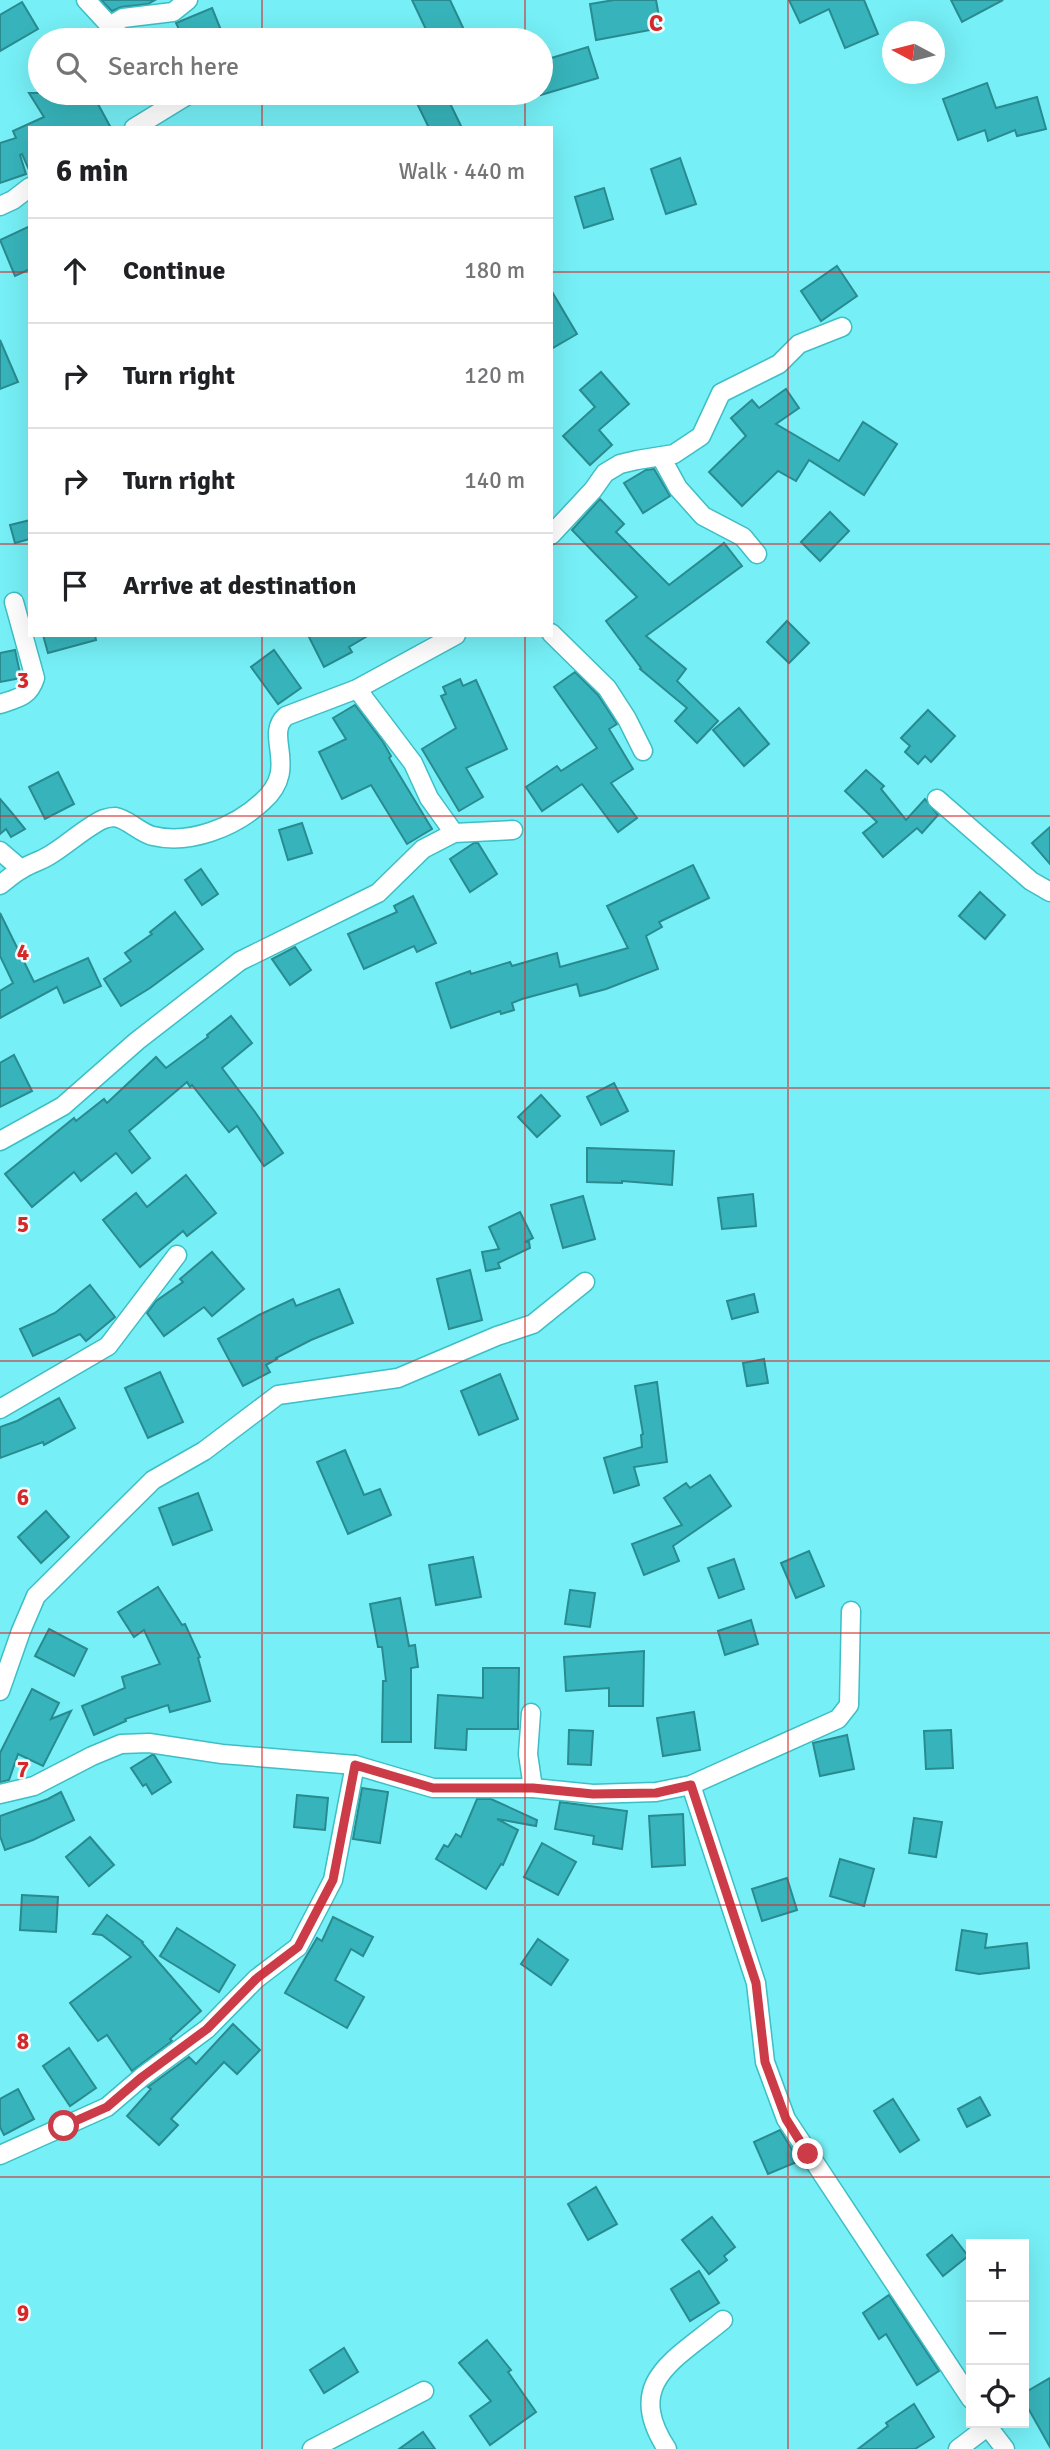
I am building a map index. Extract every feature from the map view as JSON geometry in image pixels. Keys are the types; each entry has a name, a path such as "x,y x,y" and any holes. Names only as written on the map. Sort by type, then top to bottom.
{"street":[{"path":"86,0 110,26 123,19 173,12 188,0"},
{"path":"137,126 171,105"},
{"path":"0,206 28,189"},
{"path":"553,532 605,472 628,462 674,454 701,436 721,393 779,364 799,344 842,327"},
{"path":"661,457 678,488 703,516 743,537 757,554"},
{"path":"0,704 26,696 35,678 14,602"},
{"path":"553,635 607,688 643,751"},
{"path":"0,885 21,869 47,857 104,819 116,817 151,835 173,839 206,833 236,821 262,802 278,784 282,766 277,730 286,716 357,690 452,637"},
{"path":"357,690 414,763 429,798 454,833"},
{"path":"937,799 1031,881 1050,892"},
{"path":"0,1141 63,1106 137,1041 240,961 378,893 423,849 454,833 513,830"},
{"path":"0,851 21,869"},
{"path":"0,1409 108,1346 177,1255"},
{"path":"0,1691 36,1596 153,1480 204,1451 278,1395 398,1378 496,1336 533,1324 585,1282"},
{"path":"0,1794 34,1786 121,1744 149,1743 222,1754 355,1765 433,1788 533,1788 593,1794 656,1793 691,1785 838,1719 849,1704 851,1611"},
{"path":"531,1713 528,1754 533,1788"},
{"path":"0,2155 107,2107 142,2077 207,2029 256,1979 298,1947 333,1880 355,1765"},
{"path":"691,1785 756,1983 765,2062 786,2119 966,2391"},
{"path":"667,2449 654,2429 648,2406 653,2385 668,2365 723,2320"},
{"path":"312,2449 424,2391"},
{"path":"958,2449 982,2428"},
{"path":"988,2428 1005,2449"}],"building":[{"path":"101,0 155,0 148,4 121,7 112,11"},
{"path":"412,0 450,0 463,28 425,28"},
{"path":"614,0 656,0 661,28 596,40 590,4"},
{"path":"789,0 864,0 878,34 845,48 829,9 800,23"},
{"path":"951,0 1003,0 962,22"},
{"path":"22,2 37,28 28,28 28,35 0,51 0,15"},
{"path":"212,8 220,28 178,28 176,23"},
{"path":"588,47 598,78 553,91 553,57"},
{"path":"987,83 996,108 1037,97 1046,129 1017,136 1015,130 988,141 985,130 958,140 943,99"},
{"path":"36,105 99,105 110,126 28,126 28,168 22,154 20,155 26,174 0,183 0,143 16,138 13,131 44,117"},
{"path":"418,105 451,105 461,126 428,126"},
{"path":"680,158 696,204 666,214 651,169"},
{"path":"604,188 613,219 584,228 575,197"},
{"path":"28,227 28,270 15,276 0,240"},
{"path":"837,266 857,296 821,321 801,291"},
{"path":"553,293 577,334 553,348"},
{"path":"0,340 18,382 0,389"},
{"path":"601,372 629,404 599,430 612,445 590,465 563,436 595,407 580,390"},
{"path":"786,389 799,408 776,424 839,461 863,422 897,444 864,495 809,460 796,481 778,471 742,506 709,472 746,436 731,418 752,400 759,408"},
{"path":"654,469 670,496 643,513 624,483 646,470"},
{"path":"600,499 624,524 616,532 669,585 724,543 742,566 646,636 686,669 677,681 718,721 697,743 675,721 687,708 640,669 606,621 637,597 572,530"},
{"path":"830,512 849,531 820,561 801,542"},
{"path":"28,520 28,540 15,543 10,525"},
{"path":"787,621 809,643 789,663 767,642"},
{"path":"44,637 95,637 96,640 48,653"},
{"path":"309,637 366,637 349,647 352,652 324,667"},
{"path":"15,650 21,678 0,682 0,653"},
{"path":"274,650 301,688 278,704 251,667"},
{"path":"575,672 598,695 617,724 609,729 633,769 611,783 637,818 618,832 582,784 542,811 526,787 557,766 561,771 597,748 554,687"},
{"path":"460,679 463,686 476,680 507,749 466,768 483,797 459,811 422,749 456,728 441,696 446,694 443,687"},
{"path":"355,705 383,742 391,756 389,758 432,829 407,844 371,785 342,799 319,752 346,739 333,718"},
{"path":"739,708 769,744 744,766 713,730"},
{"path":"928,710 955,736 931,762 925,756 918,764 905,752 910,746 901,738"},
{"path":"866,770 884,786 881,789 906,820 925,799 938,815 922,833 917,828 883,857 863,833 877,822 845,791"},
{"path":"58,772 74,804 45,819 29,787"},
{"path":"0,799 25,829 11,837 6,829 0,834"},
{"path":"302,823 312,853 288,860 279,830"},
{"path":"1050,827 1050,864 1032,843"},
{"path":"478,843 497,874 470,892 450,859"},
{"path":"693,865 709,898 659,922 662,927 646,936 658,969 580,996 577,984 522,999 512,1003 514,1010 501,1014 500,1011 451,1028 436,983 470,971 471,974 510,962 512,966 557,953 560,967 628,948 607,906"},
{"path":"201,869 218,894 202,905 185,880"},
{"path":"980,892 1005,915 985,939 959,916"},
{"path":"413,896 436,943 417,952 414,946 364,969 348,934 397,912 394,906"},
{"path":"175,912 203,949 121,1006 104,979 131,961 125,953 152,934 150,932"},
{"path":"0,913 34,982 88,958 101,986 64,1003 57,987 0,1018 0,991 13,983 0,956"},
{"path":"295,947 311,970 290,985 272,959"},
{"path":"231,1016 252,1043 222,1068 283,1153 264,1166 237,1126 229,1132 187,1082 129,1131 150,1158 132,1173 116,1153 81,1181 74,1172 32,1207 5,1174 74,1118 76,1121 104,1099 107,1103 156,1057 166,1068"},
{"path":"14,1055 32,1091 0,1107 0,1063"},
{"path":"614,1083 628,1111 601,1125 587,1097"},
{"path":"541,1095 560,1116 537,1137 518,1117"},
{"path":"587,1148 674,1151 672,1185 622,1181 587,1182"},
{"path":"186,1175 216,1213 187,1236 183,1231 140,1267 103,1220 136,1193 147,1207"},
{"path":"753,1194 756,1226 722,1229 718,1198"},
{"path":"583,1196 595,1239 563,1248 551,1205"},
{"path":"520,1212 533,1238 525,1242 529,1242 530,1248 498,1263 500,1268 486,1271 482,1252 499,1249 489,1227"},
{"path":"212,1252 244,1289 212,1316 204,1307 164,1336 147,1313 156,1301 183,1282 180,1279"},
{"path":"470,1270 482,1320 449,1329 437,1279"},
{"path":"90,1285 115,1317 86,1341 80,1334 33,1356 20,1329 55,1313"},
{"path":"339,1289 353,1323 276,1358 266,1365 270,1372 243,1386 218,1339 293,1299 296,1306"},
{"path":"754,1294 758,1312 732,1319 727,1301"},
{"path":"764,1359 768,1383 747,1386 743,1363"},
{"path":"160,1372 183,1422 148,1438 125,1388"},
{"path":"500,1374 518,1419 479,1435 461,1391"},
{"path":"657,1382 667,1462 634,1467 639,1485 614,1493 604,1458 642,1447 643,1434 635,1386"},
{"path":"59,1398 75,1428 44,1445 43,1442 0,1458 0,1427 17,1421"},
{"path":"345,1450 364,1495 380,1489 391,1515 348,1534 317,1462"},
{"path":"710,1475 731,1506 673,1546 679,1561 644,1575 632,1544 682,1525 664,1498 686,1483 690,1488"},
{"path":"198,1493 212,1530 173,1545 159,1508"},
{"path":"46,1511 69,1537 41,1563 18,1537"},
{"path":"809,1551 824,1586 796,1598 781,1563"},
{"path":"473,1557 481,1597 436,1605 429,1565"},
{"path":"734,1559 744,1589 719,1598 708,1568"},
{"path":"158,1587 182,1625 185,1624 200,1657 198,1658 210,1701 170,1712 168,1705 125,1719 126,1721 94,1735 82,1706 125,1688 122,1677 160,1664 144,1630 134,1637 118,1612"},
{"path":"570,1590 595,1593 590,1627 565,1624"},
{"path":"400,1598 409,1646 415,1645 418,1667 411,1668 411,1742 382,1742 383,1681 386,1681 382,1647 378,1647 370,1604"},
{"path":"751,1620 758,1644 725,1655 718,1631"},
{"path":"49,1629 87,1649 74,1676 35,1656"},
{"path":"644,1651 643,1706 609,1706 609,1688 566,1691 564,1657"},
{"path":"483,1668 519,1668 518,1729 467,1729 466,1750 435,1748 438,1695 483,1698"},
{"path":"32,1689 59,1703 51,1719 71,1711 43,1766 18,1754 9,1780 0,1782 0,1753"},
{"path":"694,1712 700,1750 663,1756 657,1718"},
{"path":"569,1730 593,1731 591,1765 568,1764"},
{"path":"951,1730 953,1768 926,1769 924,1731"},
{"path":"847,1735 854,1769 820,1776 813,1743"},
{"path":"152,1755 171,1782 152,1794 131,1768"},
{"path":"362,1788 388,1792 380,1843 353,1839"},
{"path":"61,1792 74,1820 5,1850 0,1836 0,1816"},
{"path":"297,1795 328,1798 325,1830 294,1827"},
{"path":"477,1799 491,1799 537,1820 536,1826 497,1819 518,1830 503,1865 501,1864 486,1889 436,1859 444,1845 448,1847 456,1834 461,1837"},
{"path":"560,1802 627,1811 622,1849 593,1844 594,1836 555,1829"},
{"path":"683,1814 685,1865 652,1867 649,1816"},
{"path":"914,1818 942,1822 936,1857 909,1853"},
{"path":"90,1837 114,1865 89,1886 66,1857"},
{"path":"542,1843 576,1862 558,1895 524,1877"},
{"path":"840,1859 874,1869 864,1906 830,1896"},
{"path":"787,1878 797,1910 762,1921 752,1889"},
{"path":"22,1895 58,1897 56,1932 20,1930"},
{"path":"107,1915 143,1942 201,2011 170,2039 172,2041 132,2071 107,2035 98,2041 70,2003 131,1957 102,1935 93,1934"},
{"path":"333,1917 373,1937 363,1956 351,1949 335,1980 364,1997 347,2028 285,1993 317,1938 322,1941"},
{"path":"177,1928 235,1965 219,1992 160,1956"},
{"path":"962,1930 987,1934 985,1948 1027,1943 1029,1968 979,1974 956,1970"},
{"path":"538,1939 568,1960 551,1985 521,1964"},
{"path":"233,2024 260,2050 237,2074 224,2062 171,2119 178,2125 159,2145 127,2116 151,2089 148,2087 189,2057 196,2064"},
{"path":"69,2048 96,2088 70,2106 43,2066"},
{"path":"18,2089 34,2119 4,2135 0,2127 0,2099"},
{"path":"980,2097 990,2115 967,2127 958,2109"},
{"path":"893,2099 919,2140 900,2152 874,2111"},
{"path":"780,2130 799,2161 768,2174 754,2142"},
{"path":"596,2187 617,2224 588,2240 568,2204"},
{"path":"712,2217 735,2247 724,2256 727,2260 709,2274 682,2240"},
{"path":"952,2235 966,2253 966,2258 943,2276 927,2255"},
{"path":"699,2271 719,2303 690,2321 671,2289"},
{"path":"889,2295 939,2371 917,2385 886,2334 879,2339 863,2313"},
{"path":"487,2340 511,2370 508,2372 536,2412 490,2445 470,2416 491,2401 459,2363"},
{"path":"344,2348 358,2372 324,2393 310,2370"},
{"path":"1050,2378 1050,2447 1029,2410 1029,2390"},
{"path":"914,2404 934,2437 915,2449 858,2449 888,2426 886,2423"},
{"path":"423,2432 435,2449 399,2449"}],"route":[{"path":"64,2126 107,2107 142,2077 207,2029 256,1979 298,1947 333,1880 355,1765 433,1788 533,1788 593,1794 656,1793 691,1785 756,1983 765,2062 786,2119 808,2154"}]}
